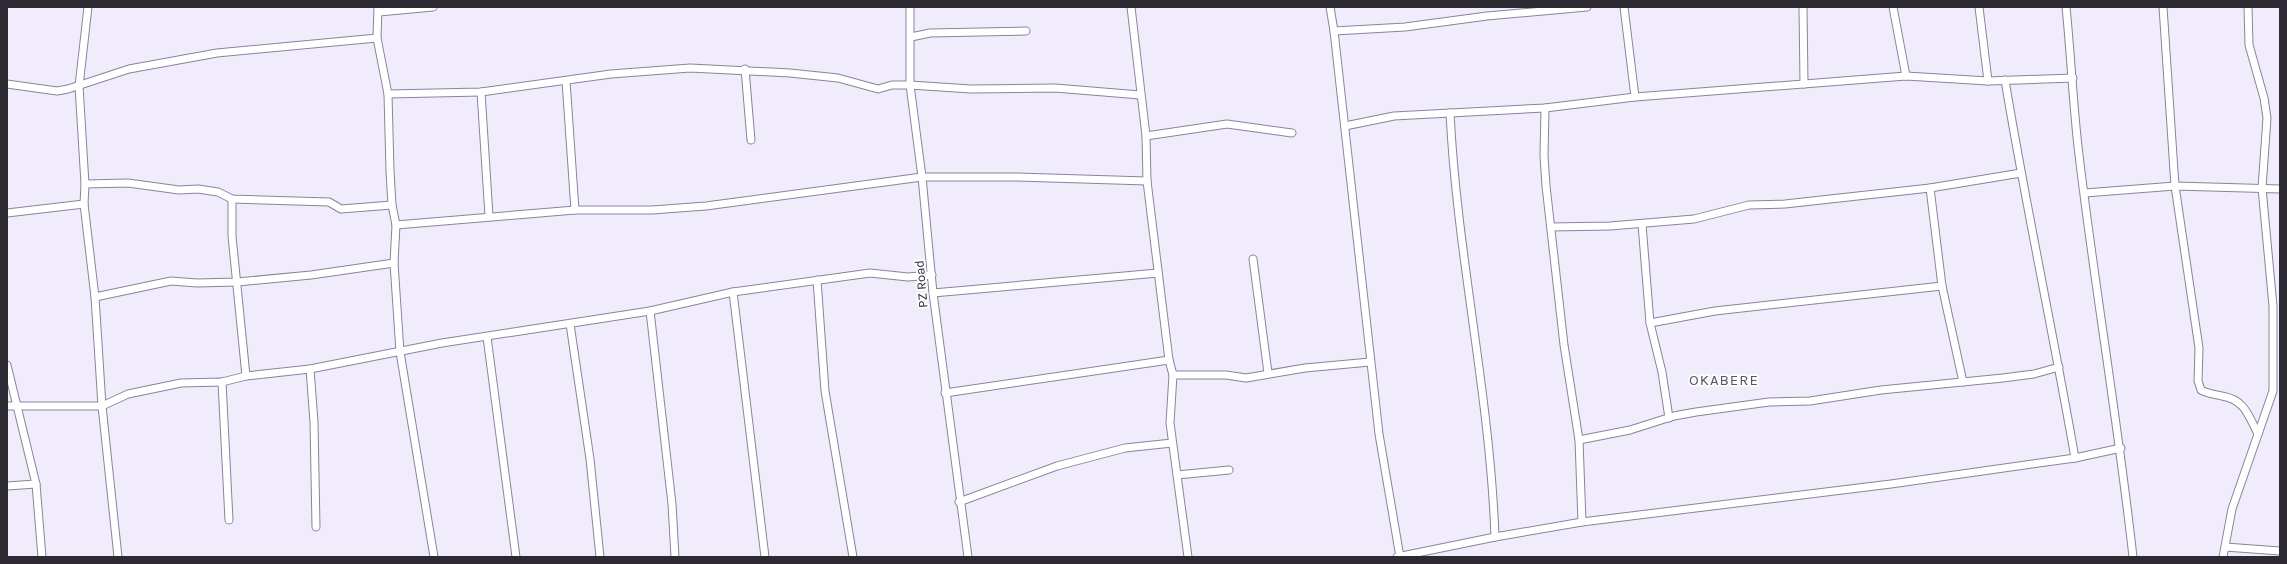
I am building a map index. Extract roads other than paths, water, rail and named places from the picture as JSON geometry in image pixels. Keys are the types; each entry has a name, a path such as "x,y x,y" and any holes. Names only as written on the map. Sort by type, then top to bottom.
{"street":[{"path":"88,7 79,86 85,184 84,204 95,297 102,406 118,557"},
{"path":"433,7 378,10 377,38 388,94 392,205 396,225 394,263 400,352 434,557"},
{"name":"PZ Road","path":"910,7 910,85 922,177 933,293 945,393 959,502 968,557"},
{"path":"1131,7 1140,95 1146,136 1147,181 1169,360 1173,374 1170,423 1172,443 1188,557"},
{"path":"1330,7 1345,126 1378,434 1399,557 1495,537 1582,522 1891,484 2075,458 2121,448"},
{"path":"1334,31 1405,27 1488,16 1587,7"},
{"path":"1624,7 1635,97"},
{"path":"1803,7 1804,84"},
{"path":"1892,7 1906,76"},
{"path":"1979,7 1988,81"},
{"path":"2066,7 2096,286 2121,448 2133,557"},
{"path":"2162,7 2175,186 2198,341 2198,381 2201,390 2209,394 2235,399 2242,404 2258,434"},
{"path":"2223,557 2232,509 2273,391 2273,306 2262,188 2267,118 2264,98 2249,45 2248,7"},
{"path":"911,36 930,33 1026,31"},
{"path":"7,84 57,91 79,86 129,69 217,53 377,38"},
{"path":"388,94 481,92 521,85 566,81 611,74 690,68 746,69 838,78 878,90 892,85 910,85 971,89 1054,88 1140,95"},
{"path":"746,69 751,140"},
{"path":"1345,126 1394,116 1545,108 1635,97 1906,76 1988,81 2073,78"},
{"path":"2006,80 2021,173 2059,367 2075,458"},
{"path":"566,81 575,210"},
{"path":"481,92 489,216"},
{"path":"1545,108 1544,156 1564,345 1579,440 1582,522"},
{"path":"1450,113 1453,176 1485,425 1495,537"},
{"path":"1146,136 1227,124 1292,133"},
{"path":"1551,227 1642,224 1694,219 1750,205 1785,204 1930,188 2021,173"},
{"path":"396,225 489,216 575,210 652,210 706,206 922,177 1024,177 1147,181"},
{"path":"85,184 128,183 179,190 198,189 218,192 232,199 329,202 341,209 392,205"},
{"path":"2085,193 2175,186 2280,189"},
{"path":"1930,188 1942,286 1963,382"},
{"path":"232,199 232,236 246,376"},
{"path":"7,213 84,204"},
{"path":"1642,224 1650,323 1662,372 1669,418"},
{"path":"1253,260 1268,373"},
{"path":"95,297 171,281 197,283 237,282 311,275 394,263"},
{"path":"7,406 102,406 128,394 181,384 222,382 246,376 310,369 442,343 650,311 733,292 870,273 908,277 932,275"},
{"path":"933,293 1158,273"},
{"path":"817,280 825,391 853,557"},
{"path":"1650,323 1715,311 1942,286"},
{"path":"733,292 765,557"},
{"path":"650,311 672,504 675,557"},
{"path":"570,324 590,459 600,557"},
{"path":"487,337 516,557"},
{"path":"945,393 1169,360"},
{"path":"1173,374 1226,375 1246,378 1268,373 1305,368 1370,362"},
{"path":"7,365 36,484 42,557"},
{"path":"1579,440 1630,430 1669,418 1769,402 1810,401 1881,390 2034,374 2059,367"},
{"path":"310,369 314,422 316,527"},
{"path":"222,382 230,520"},
{"path":"959,502 1057,466 1125,448 1172,443"},
{"path":"1177,476 1229,470"},
{"path":"7,486 36,484"},
{"path":"2225,547 2280,551"}],"district":[{"name":"OKABERE","path":"1724,380"}]}
